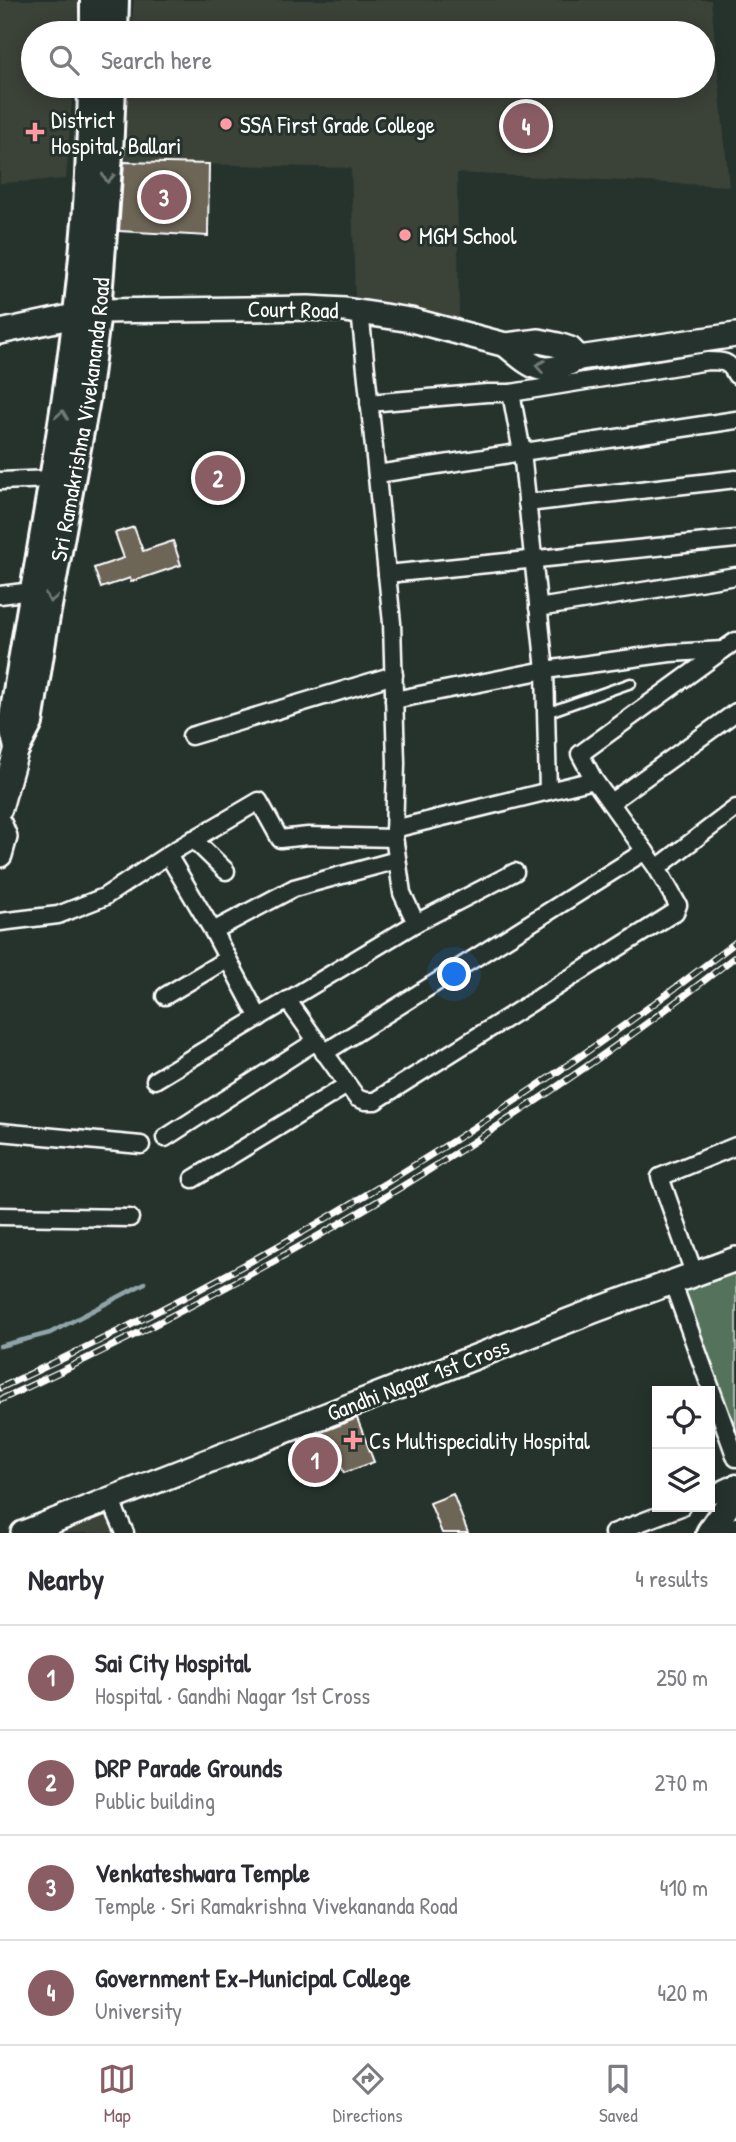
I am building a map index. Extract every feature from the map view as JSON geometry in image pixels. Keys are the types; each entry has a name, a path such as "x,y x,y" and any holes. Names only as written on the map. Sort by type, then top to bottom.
{"main road":[{"path":"93,0 93,21"},
{"path":"115,21 116,0"},
{"name":"Sri Ramakrishna Vivekananda Road","path":"10,760 30,723 87,398 85,215 90,98"},
{"name":"Sri Ramakrishna Vivekananda Road","path":"10,760 11,723 32,591 87,312 112,98"},
{"path":"721,1532 736,1493"}],"street":[{"name":"Court Road","path":"0,332 87,312 308,308 411,320 506,345 530,366 539,368 561,367 579,358 736,335"},
{"path":"360,312 392,623 394,834 402,893 416,923"},
{"path":"369,403 511,393 708,361 725,361 732,366 736,375"},
{"path":"511,393 522,452 544,670 548,791"},
{"path":"377,474 736,420"},
{"path":"0,481 52,479"},
{"path":"527,503 736,479"},
{"path":"387,574 736,539"},
{"path":"538,608 736,576"},
{"path":"0,595 32,591"},
{"path":"394,700 544,670 729,645"},
{"path":"288,1001 357,1098 375,1101 675,912 678,905 657,868 594,780 580,754 729,645"},
{"path":"191,736 394,675"},
{"path":"611,802 736,712"},
{"name":"Sri Ramakrishna Vivekananda Road","path":"0,808 10,760"},
{"path":"0,922 58,915 104,897 167,855 259,801 280,839 394,834 594,780"},
{"path":"657,868 736,808"},
{"path":"0,825 5,837 0,855"},
{"path":"193,839 226,871"},
{"path":"165,1138 645,851"},
{"path":"167,855 213,931 259,1018"},
{"path":"213,931 295,888 397,860"},
{"path":"155,1080 416,923 515,872"},
{"path":"165,996 227,959"},
{"path":"193,1179 347,1086"},
{"path":"0,1132 141,1145"},
{"path":"694,1273 660,1177 736,1146"},
{"path":"0,1216 130,1218"},
{"name":"Gandhi Nagar 1st Cross","path":"23,1533 671,1281 736,1259"},
{"path":"671,1281 736,1458"},
{"path":"715,1492 736,1483"},
{"path":"110,1499 125,1533"},
{"path":"613,1533 668,1512"}],"lane":[{"path":"546,713 631,683"}],"shaded area":[{"name":"District Hospital, Ballari","path":"0,0 79,0 77,21 21,21 21,98 72,98 66,179 0,183"},
{"path":"134,0 711,0 713,21 132,21"},
{"path":"715,41 729,186 457,173 459,318 355,297 351,168 121,162 126,98 715,98"},
{"path":"107,1506 117,1533 37,1533"}],"green space":[{"path":"720,1267 736,1275 736,1440 676,1282"}],"building":[{"path":"124,162 209,164 208,236 119,231"},
{"path":"134,527 143,551 173,541 181,565 131,582 130,578 101,588 94,568 124,558 115,533"},
{"path":"357,1418 374,1462 344,1473 341,1466 313,1477 299,1441"},
{"path":"453,1494 468,1533 442,1533 430,1503"}],"waterway":[{"path":"0,1346 50,1333 145,1283"}],"railway":[{"path":"0,1388 193,1292 288,1241 381,1186 562,1069 736,942"},
{"path":"0,1400 193,1305 381,1199 562,1083 736,956"}],"place":[{"name":"SSA First Grade College","path":"226,124"},
{"name":"Government Ex-Municipal College","path":"526,126"},
{"name":"District Hospital, Ballari","path":"35,132"},
{"name":"Venkateshwara Temple","path":"164,197"},
{"name":"MGM School","path":"405,235"},
{"name":"DRP Parade Grounds","path":"218,478"},
{"name":"Cs Multispeciality Hospital","path":"353,1440"},
{"name":"Sai City Hospital","path":"315,1460"}]}
